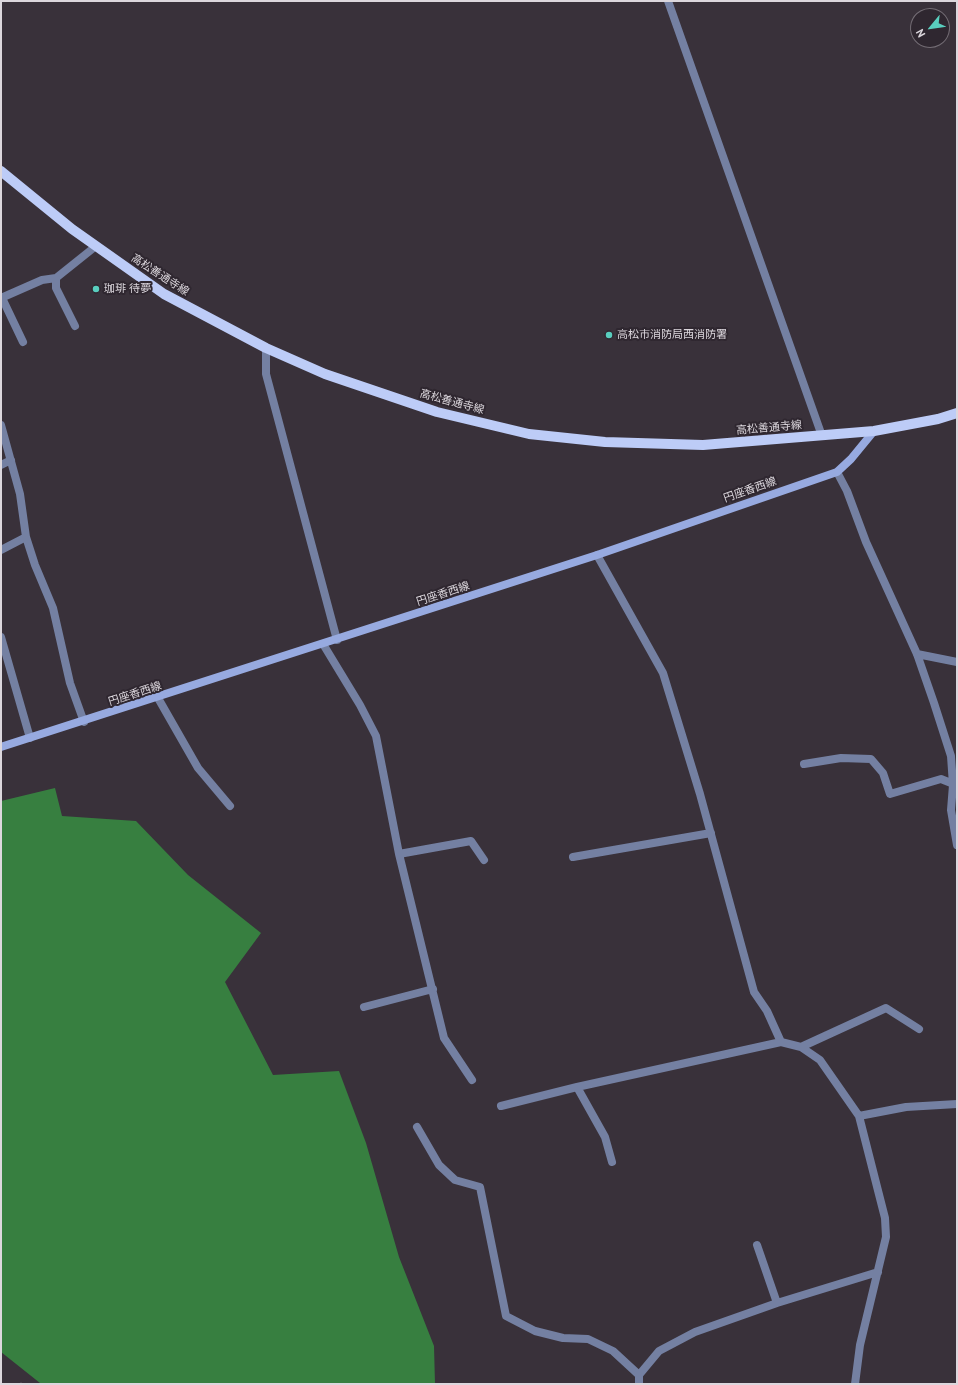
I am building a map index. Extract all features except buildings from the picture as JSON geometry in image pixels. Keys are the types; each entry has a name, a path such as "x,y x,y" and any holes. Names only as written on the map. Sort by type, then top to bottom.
{"main road":[{"name":"高松善通寺線","path":"1,171 96,246 164,294 266,348 325,374 437,412 529,434 605,442 703,445 874,431 938,419 957,412"},
{"name":"円座香西線","path":"1,747 84,722 597,555 837,472 851,459 874,431"}],"street":[{"path":"668,1 822,436"},
{"path":"23,342 1,298 42,280 56,278 96,246"},
{"path":"56,278 56,288 75,326"},
{"path":"266,348 266,374 337,640"},
{"path":"1,426 20,494 26,537 35,565 53,608 70,683 84,722"},
{"path":"1,465 11,460"},
{"path":"837,472 847,491 866,542 917,654 951,756 955,785 951,810 957,845"},
{"path":"1,550 26,537"},
{"path":"597,555 663,673 711,833 754,992 767,1011 781,1042"},
{"path":"1,637 30,738"},
{"path":"323,644 360,705 376,736 398,854 444,1038 472,1080"},
{"path":"917,654 957,662"},
{"path":"158,698 198,768 230,806"},
{"path":"804,764 841,758 871,759 883,773 890,794 941,779 955,785"},
{"path":"573,857 711,833"},
{"path":"398,854 471,841 484,860"},
{"path":"364,1007 433,990"},
{"path":"801,1047 886,1008 919,1029"},
{"path":"501,1106 577,1086 781,1042 801,1047 820,1060 859,1116 885,1218 886,1237 860,1345 856,1384"},
{"path":"577,1086 605,1137 612,1162"},
{"path":"859,1116 906,1107 957,1104"},
{"path":"417,1127 439,1165 454,1180 480,1187 506,1316 535,1332 563,1338 588,1339 613,1351 639,1375"},
{"path":"757,1246 777,1303"},
{"path":"639,1384 639,1375 660,1351 696,1332 777,1303 878,1272"}],"green space":[{"path":"55,788 62,816 136,821 188,875 261,933 225,982 273,1075 339,1071 366,1143 399,1257 434,1346 435,1384 38,1384 40,1383 1,1352 1,801"}],"place":[{"name":"珈琲 待夢","path":"96,289"},
{"name":"高松市消防局西消防署","path":"609,335"}]}
